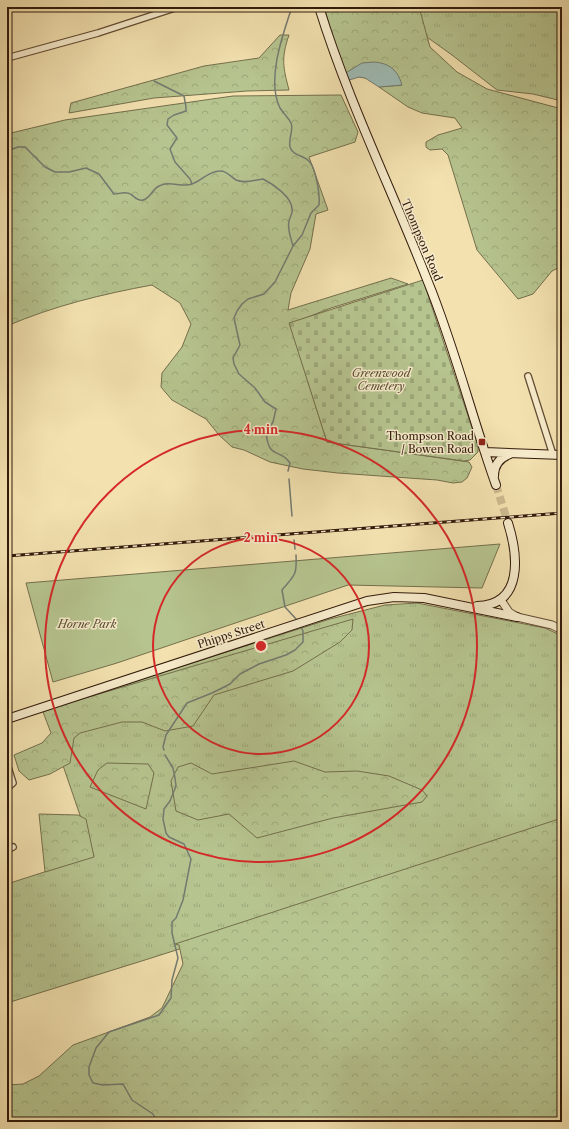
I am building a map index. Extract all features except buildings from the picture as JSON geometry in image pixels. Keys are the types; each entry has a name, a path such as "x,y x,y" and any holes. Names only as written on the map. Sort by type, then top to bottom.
{"main road":[{"name":"Thompson Road","path":"319,7 332,50 429,283 495,484 494,473 498,461 505,456 521,453"},
{"path":"485,452 562,456"},
{"path":"466,606 482,606 501,600 511,587 515,569 515,547 508,523"},
{"name":"Phipps Street","path":"7,719 367,600 394,596 424,598 466,606"},
{"path":"466,606 517,617"}],"street":[{"path":"7,58 98,33 178,7"},
{"path":"528,376 553,455"},
{"path":"501,600 509,612 517,617 552,625 562,630"},
{"path":"7,764 14,783 7,788"},
{"path":"7,850 14,847"}],"green space":[{"path":"324,7 419,7 430,47 457,72 487,89 562,109 562,266 552,271 533,294 518,299 477,250 448,155 442,149 430,150 426,147 426,142 438,135 462,128 455,118 422,113 408,107 379,87 402,85 344,74"},
{"path":"385,7 562,7 562,101 533,94 497,90 452,55"},
{"path":"280,35 289,35 285,50 284,62 285,75 289,90 247,91 154,98 69,113 71,103 204,66 259,58"},
{"path":"341,95 358,132 355,142 309,157 328,210 316,214 310,249 291,293 288,310 391,278 408,284 331,308 290,324 327,442 469,462 472,467 467,478 462,482 453,483 437,480 303,469 270,462 244,450 232,447 219,435 206,419 172,400 161,387 162,373 182,347 191,324 180,303 152,285 78,301 42,312 7,326 7,134 65,120 233,96"},
{"name":"Greenwood Cemetery","path":"423,280 478,446 478,452 470,460 464,461 327,442 289,323"},
{"name":"Horne Park","path":"500,544 482,588 348,585 117,663 53,682 26,583"},
{"path":"417,603 545,628 562,636 562,827 7,1003 7,884 94,856 44,710 330,619 385,605"},
{"path":"353,619 352,630 340,642 293,671 214,695 193,726 165,731 142,722 122,722 80,733 74,738 70,763 50,774 29,780 19,771 14,755 42,743 51,733 43,712 48,709"},
{"path":"294,761 325,772 357,771 389,776 422,790 427,796 422,802 333,818 257,838 229,814 198,820 176,811 171,781 178,767 191,763 212,774"},
{"path":"107,763 148,764 154,773 146,809 90,787 98,770"},
{"path":"39,814 78,815 86,819 94,857 45,872"},
{"path":"562,818 562,1122 7,1122 7,1085 23,1084 39,1076 73,1045 150,1017 162,1008 183,964 179,945 175,944"}],"water":[{"path":"374,62 384,64 392,68 398,75 402,85 379,87 365,78 359,77 346,81 344,74 362,63"}],"waterway":[{"path":"288,471 290,463 286,458 272,451 266,434 273,422 276,409 265,402 255,388 239,374 233,358 240,345 234,318 237,311 248,299 264,294 275,282 293,246 302,235 311,213 319,205 318,189 314,169 309,161 291,150 290,141 292,126 280,108 276,97 275,71 277,57 292,7"},
{"path":"154,81 184,96 186,111 174,115 168,119 167,125 177,138 170,149 175,162 190,179 192,184"},
{"path":"7,151 18,147 25,147 45,167 55,172 69,172 86,168 99,174 114,194 129,193 138,200 146,199 157,187 163,184 188,185 196,183 216,171 222,171 242,182 263,179 281,191 291,204 292,212 288,227 293,246"},
{"path":"289,479 292,516"},
{"path":"294,540 295,549"},
{"path":"296,555 296,567 294,574 282,590 285,607 297,620"},
{"path":"164,750 163,747 166,735 187,703 230,684 240,674 259,664 286,655 295,650 303,642 303,631 301,627"},
{"path":"157,1122 153,1114 132,1100 123,1084 103,1085 93,1083 89,1075 89,1067 96,1048 109,1032 159,1015 171,998 172,980 178,958 172,933 172,922 176,918 183,900 191,859 184,844 169,837 166,833 163,819 164,809 170,801 176,786 173,768 165,755"}],"tunnel":[{"path":"496,485 508,523"}],"railway":[{"path":"7,556 562,513"}],"place":[{"name":"Thompson Road / Bowen Road","path":"482,442"}]}
